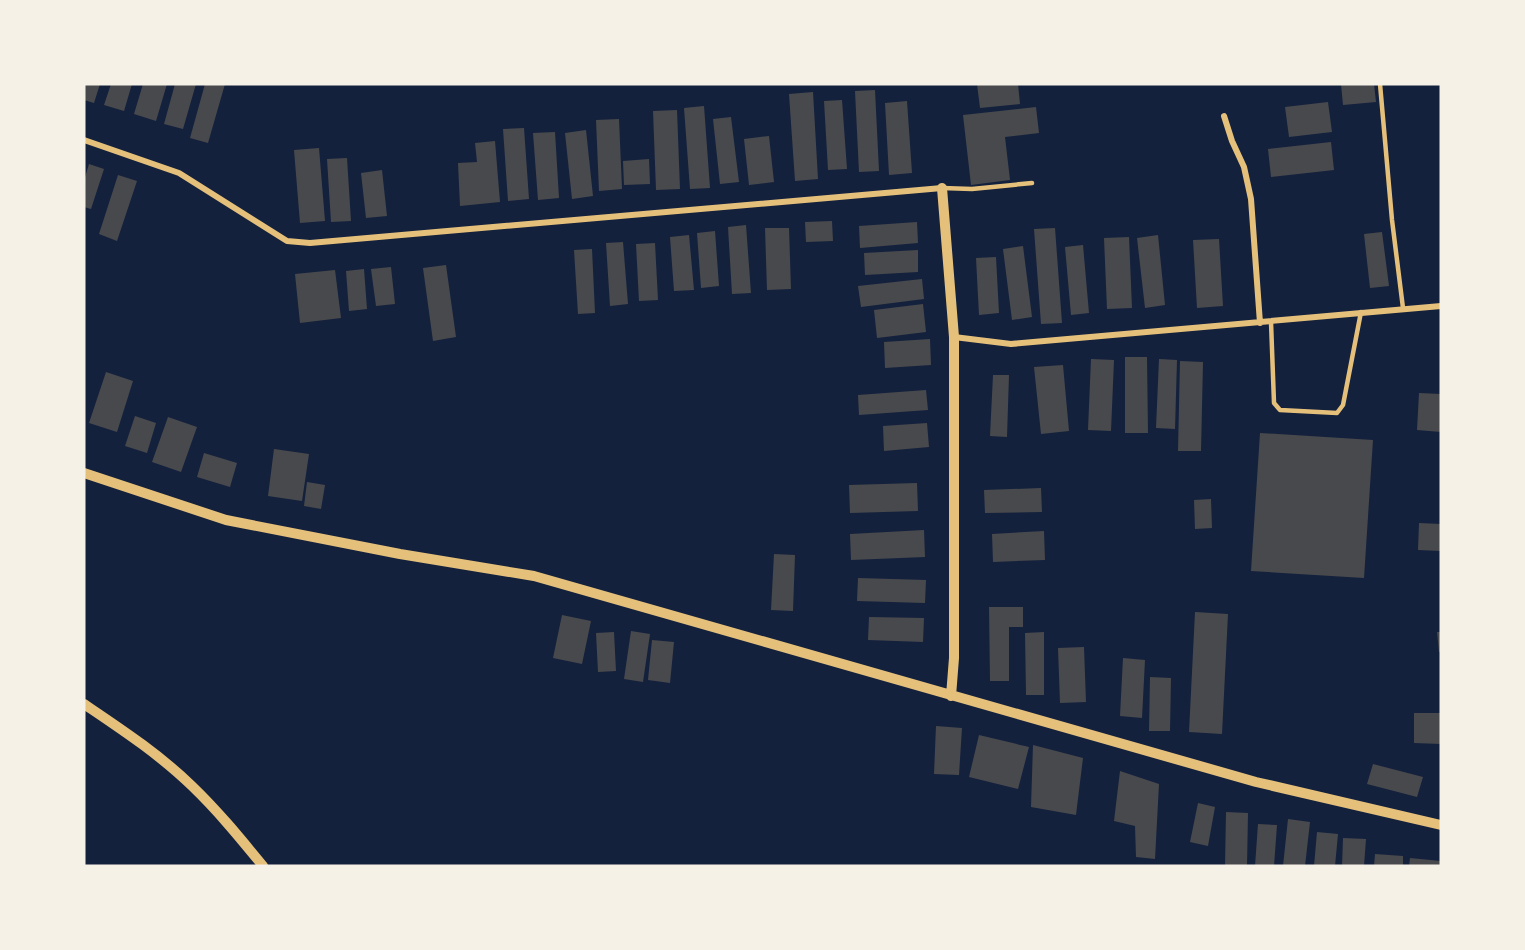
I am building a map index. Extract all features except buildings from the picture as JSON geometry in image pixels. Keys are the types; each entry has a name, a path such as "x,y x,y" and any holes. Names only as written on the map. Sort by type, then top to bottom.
{"street":[{"path":"1224,116 1244,167 1251,200 1260,323"},
{"path":"84,140 179,173 287,241 310,243 942,188 954,338 954,657 951,696"},
{"path":"954,338 1011,344 1441,306"},
{"path":"84,473 226,520 400,554 534,576 1256,782 1441,825"},
{"path":"84,704 144,746 190,784 225,819 263,866"}],"lane":[{"path":"1380,84 1392,220 1403,308"},
{"path":"942,188 972,189 1032,183"},
{"path":"1271,322 1274,403 1280,410 1337,413 1343,405 1361,312"}]}
